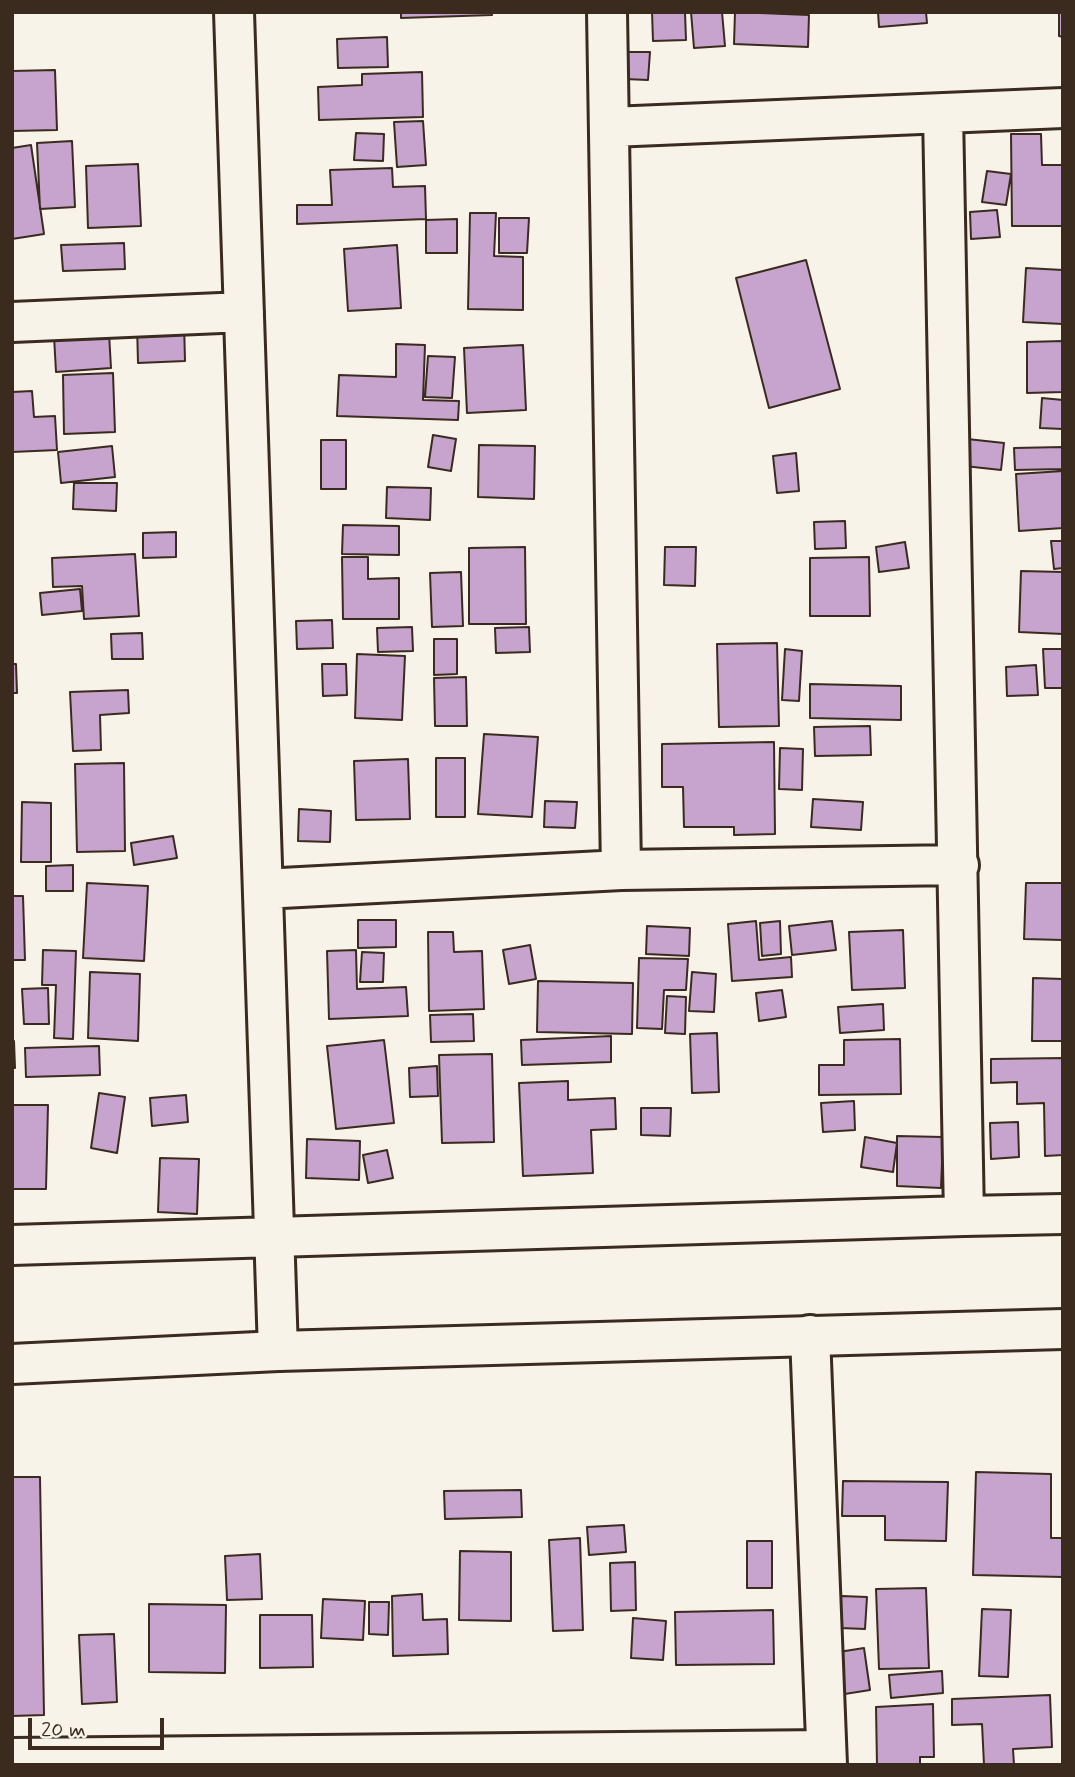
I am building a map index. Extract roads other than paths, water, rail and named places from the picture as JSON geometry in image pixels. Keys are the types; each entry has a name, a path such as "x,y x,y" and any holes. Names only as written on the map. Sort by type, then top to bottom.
{"street":[{"path":"234,12 278,1351"},
{"path":"607,12 611,127 621,870"},
{"path":"611,127 1063,108"},
{"path":"943,113 964,1216"},
{"path":"12,322 244,312"},
{"path":"263,889 621,870 959,864"},
{"path":"12,1245 1063,1213"},
{"path":"12,1364 278,1351 1063,1329"},
{"path":"12,1758 827,1757 810,1335"}]}
